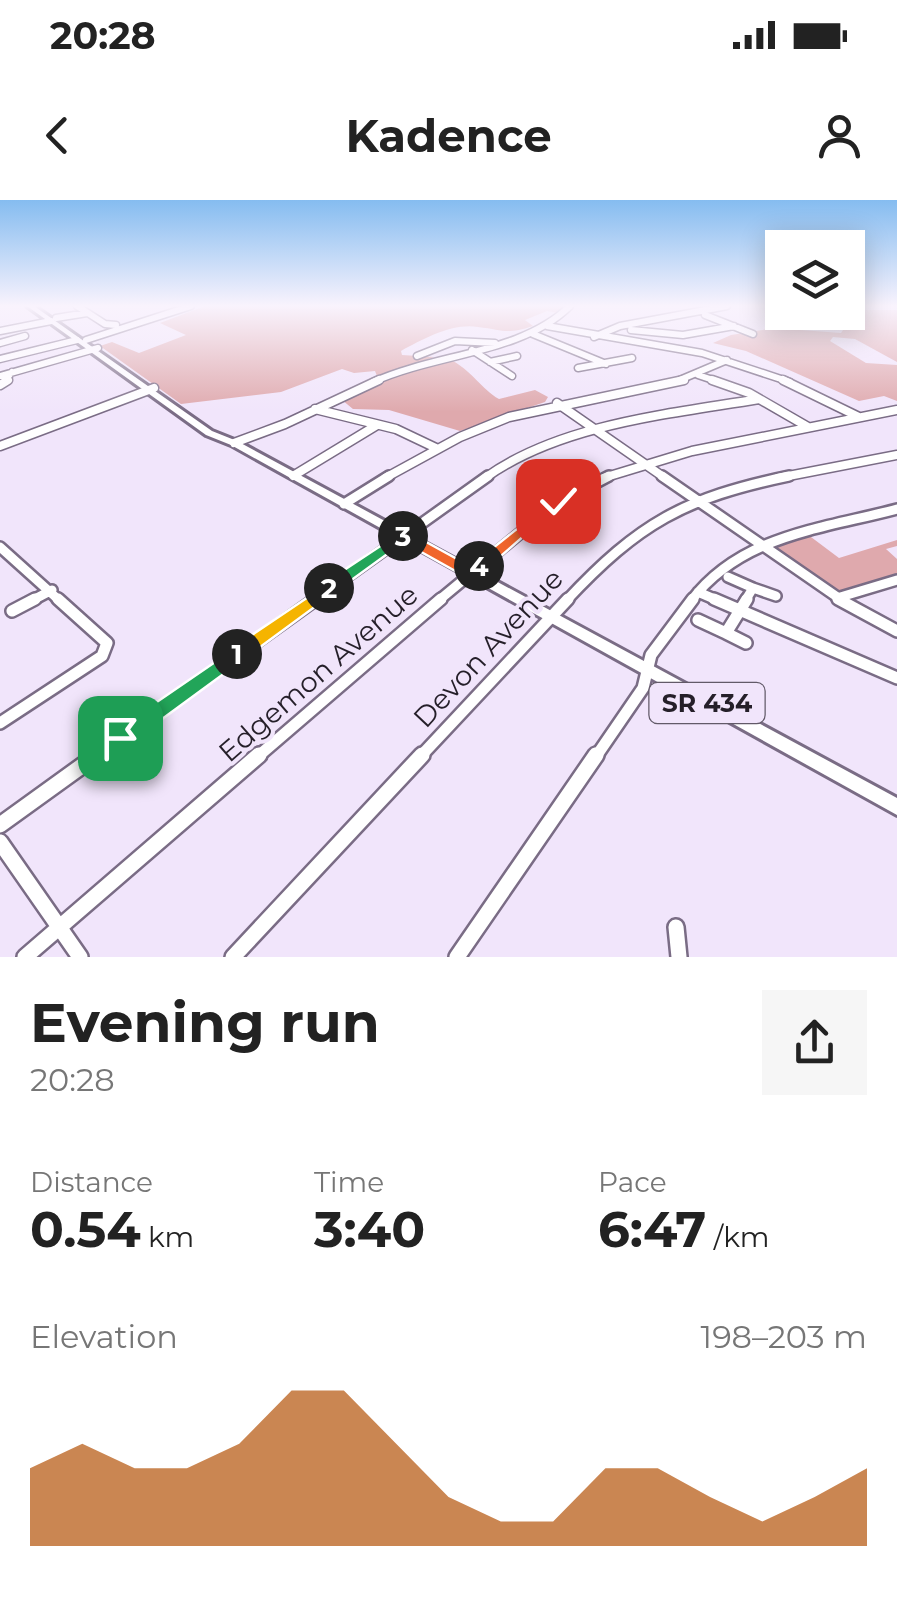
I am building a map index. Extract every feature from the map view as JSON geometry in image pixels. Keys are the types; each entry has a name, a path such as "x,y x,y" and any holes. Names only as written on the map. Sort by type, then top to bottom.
{"main road":[{"name":"SR 434","path":"83,341 128,378 148,386"},
{"name":"SR 434","path":"93,350 148,386 200,428 234,443 897,807"}],"street":[{"path":"31,341 38,347"},
{"path":"0,359 74,341"},
{"path":"438,358 422,354 448,341"},
{"path":"488,341 496,344"},
{"path":"472,350 505,341"},
{"path":"234,443 312,407 438,358 506,341"},
{"path":"554,341 606,364"},
{"path":"626,341 727,360 799,384 860,417"},
{"path":"0,374 93,350"},
{"path":"0,374 93,350"},
{"path":"472,350 512,376"},
{"path":"490,362 517,356"},
{"path":"578,368 632,358"},
{"path":"344,504 436,448 488,424 557,403 698,376 727,360"},
{"path":"0,385 10,380 12,372"},
{"path":"698,376 759,399 809,428"},
{"path":"0,446 148,386"},
{"path":"0,825 496,470 549,445 596,430 759,399"},
{"path":"557,403 837,598 897,631"},
{"path":"312,407 407,433 436,448"},
{"name":"Edgemon Avenue","path":"25,957 558,501 594,481 643,462 897,410"},
{"path":"884,412 897,424"},
{"path":"293,476 377,425"},
{"name":"Devon Avenue","path":"232,957 625,540 652,520 698,501 897,455"},
{"path":"456,957 643,688 651,656 698,592 726,563 761,545 897,509"},
{"path":"0,547 104,638 106,649 93,664 0,723"},
{"path":"728,577 776,596"},
{"path":"837,598 897,580"},
{"path":"726,633 753,588"},
{"path":"12,611 52,590"},
{"path":"698,592 897,678"},
{"path":"698,620 746,642"},
{"path":"0,842 80,957"},
{"path":"676,927 679,957"}],"shaded area":[{"path":"169,341 421,341 401,351 402,355 434,357 377,376 375,371 354,373 342,369 281,392 181,404 100,346 112,342 139,353"},
{"path":"831,341 866,363 897,365 897,401 884,396 859,401 746,351 713,343"},
{"path":"859,341 897,341 897,362"},
{"path":"449,359 499,399 535,390 548,397 545,402 460,431 389,410 353,409 342,400 367,386"},
{"path":"807,534 839,558 897,540 897,546 886,549 897,559 897,576 837,594 767,546"}],"route":[{"path":"120,738 402,535 471,573 558,501"}]}
